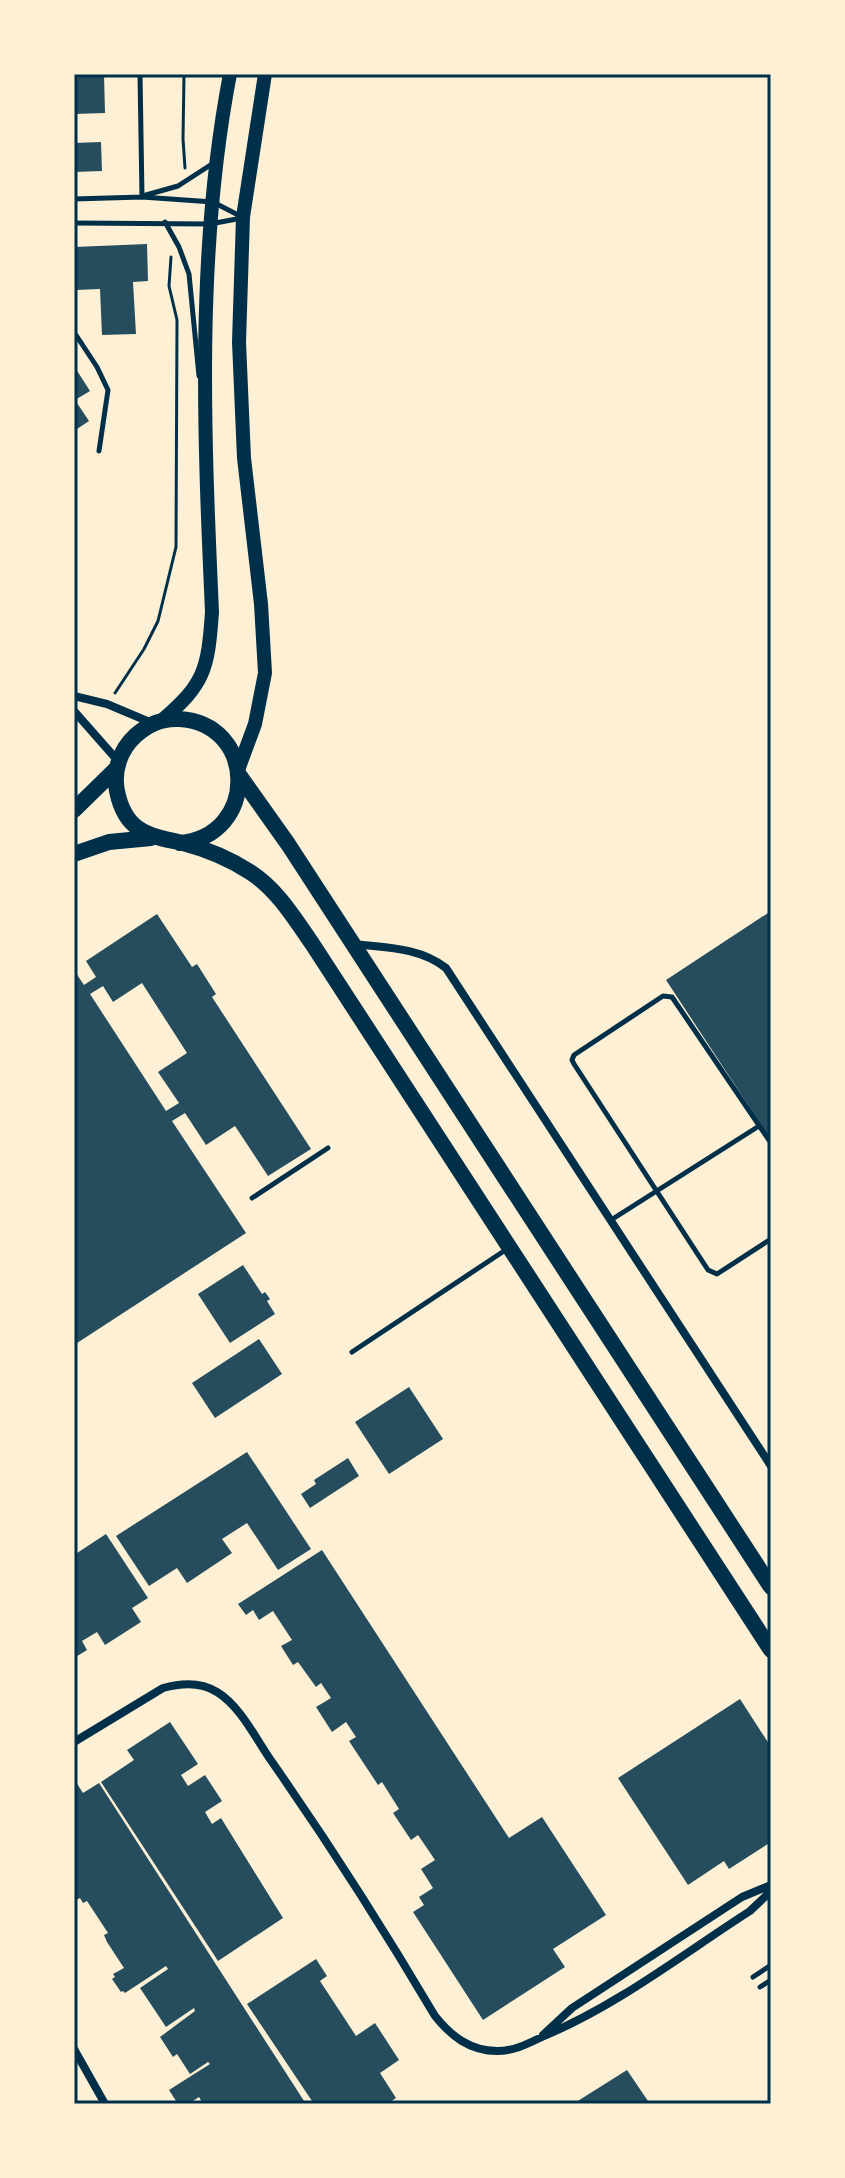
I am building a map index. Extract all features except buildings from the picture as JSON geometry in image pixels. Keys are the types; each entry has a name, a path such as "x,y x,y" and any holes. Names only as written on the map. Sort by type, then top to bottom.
{"main road":[{"path":"74,810 118,764 132,739 157,722 191,721 210,729 231,751 238,772 288,844 771,1587"},
{"path":"118,764 116,785 123,811 134,825 156,839"},
{"path":"180,843 204,837 224,821 236,800 238,772"},
{"path":"74,854 126,838 180,843 215,854 248,870 276,894 313,945 771,1650"}],"street":[{"path":"220,74 222,122"},
{"path":"74,696 157,722 196,688 210,645 212,612 205,340 216,160 230,74"},
{"path":"238,772 255,724 265,673 240,401 239,342 243,217 265,74"},
{"path":"74,711 118,764"},
{"path":"352,944 419,952 446,968 771,1466"},
{"path":"74,1742 163,1688 184,1684 218,1692 232,1705 288,1785 443,2026 472,2046 497,2051 520,2047 591,2015 750,1911 771,1891"},
{"path":"540,2038 572,2008 742,1897 771,1885"},
{"path":"74,2049 104,2104"}],"lane":[{"path":"140,74 142,197"},
{"path":"142,197 169,190 191,179 216,160"},
{"path":"74,199 142,197 213,202 243,217"},
{"path":"74,223 210,224 243,217"},
{"path":"165,222 189,274 191,320 207,440"},
{"path":"74,332 108,390 99,451"},
{"path":"771,1143 672,997 663,996 574,1055 572,1060 712,1274 717,1274 771,1239"},
{"path":"611,1220 759,1126"},
{"path":"252,1198 328,1148"},
{"path":"352,1352 508,1249"},
{"path":"753,1977 771,1965"},
{"path":"760,1987 771,1980"}],"path":[{"path":"184,74 183,157 191,179"},
{"path":"107,704 131,670 158,621 176,547 177,320 168,277 171,257 179,247"}]}
